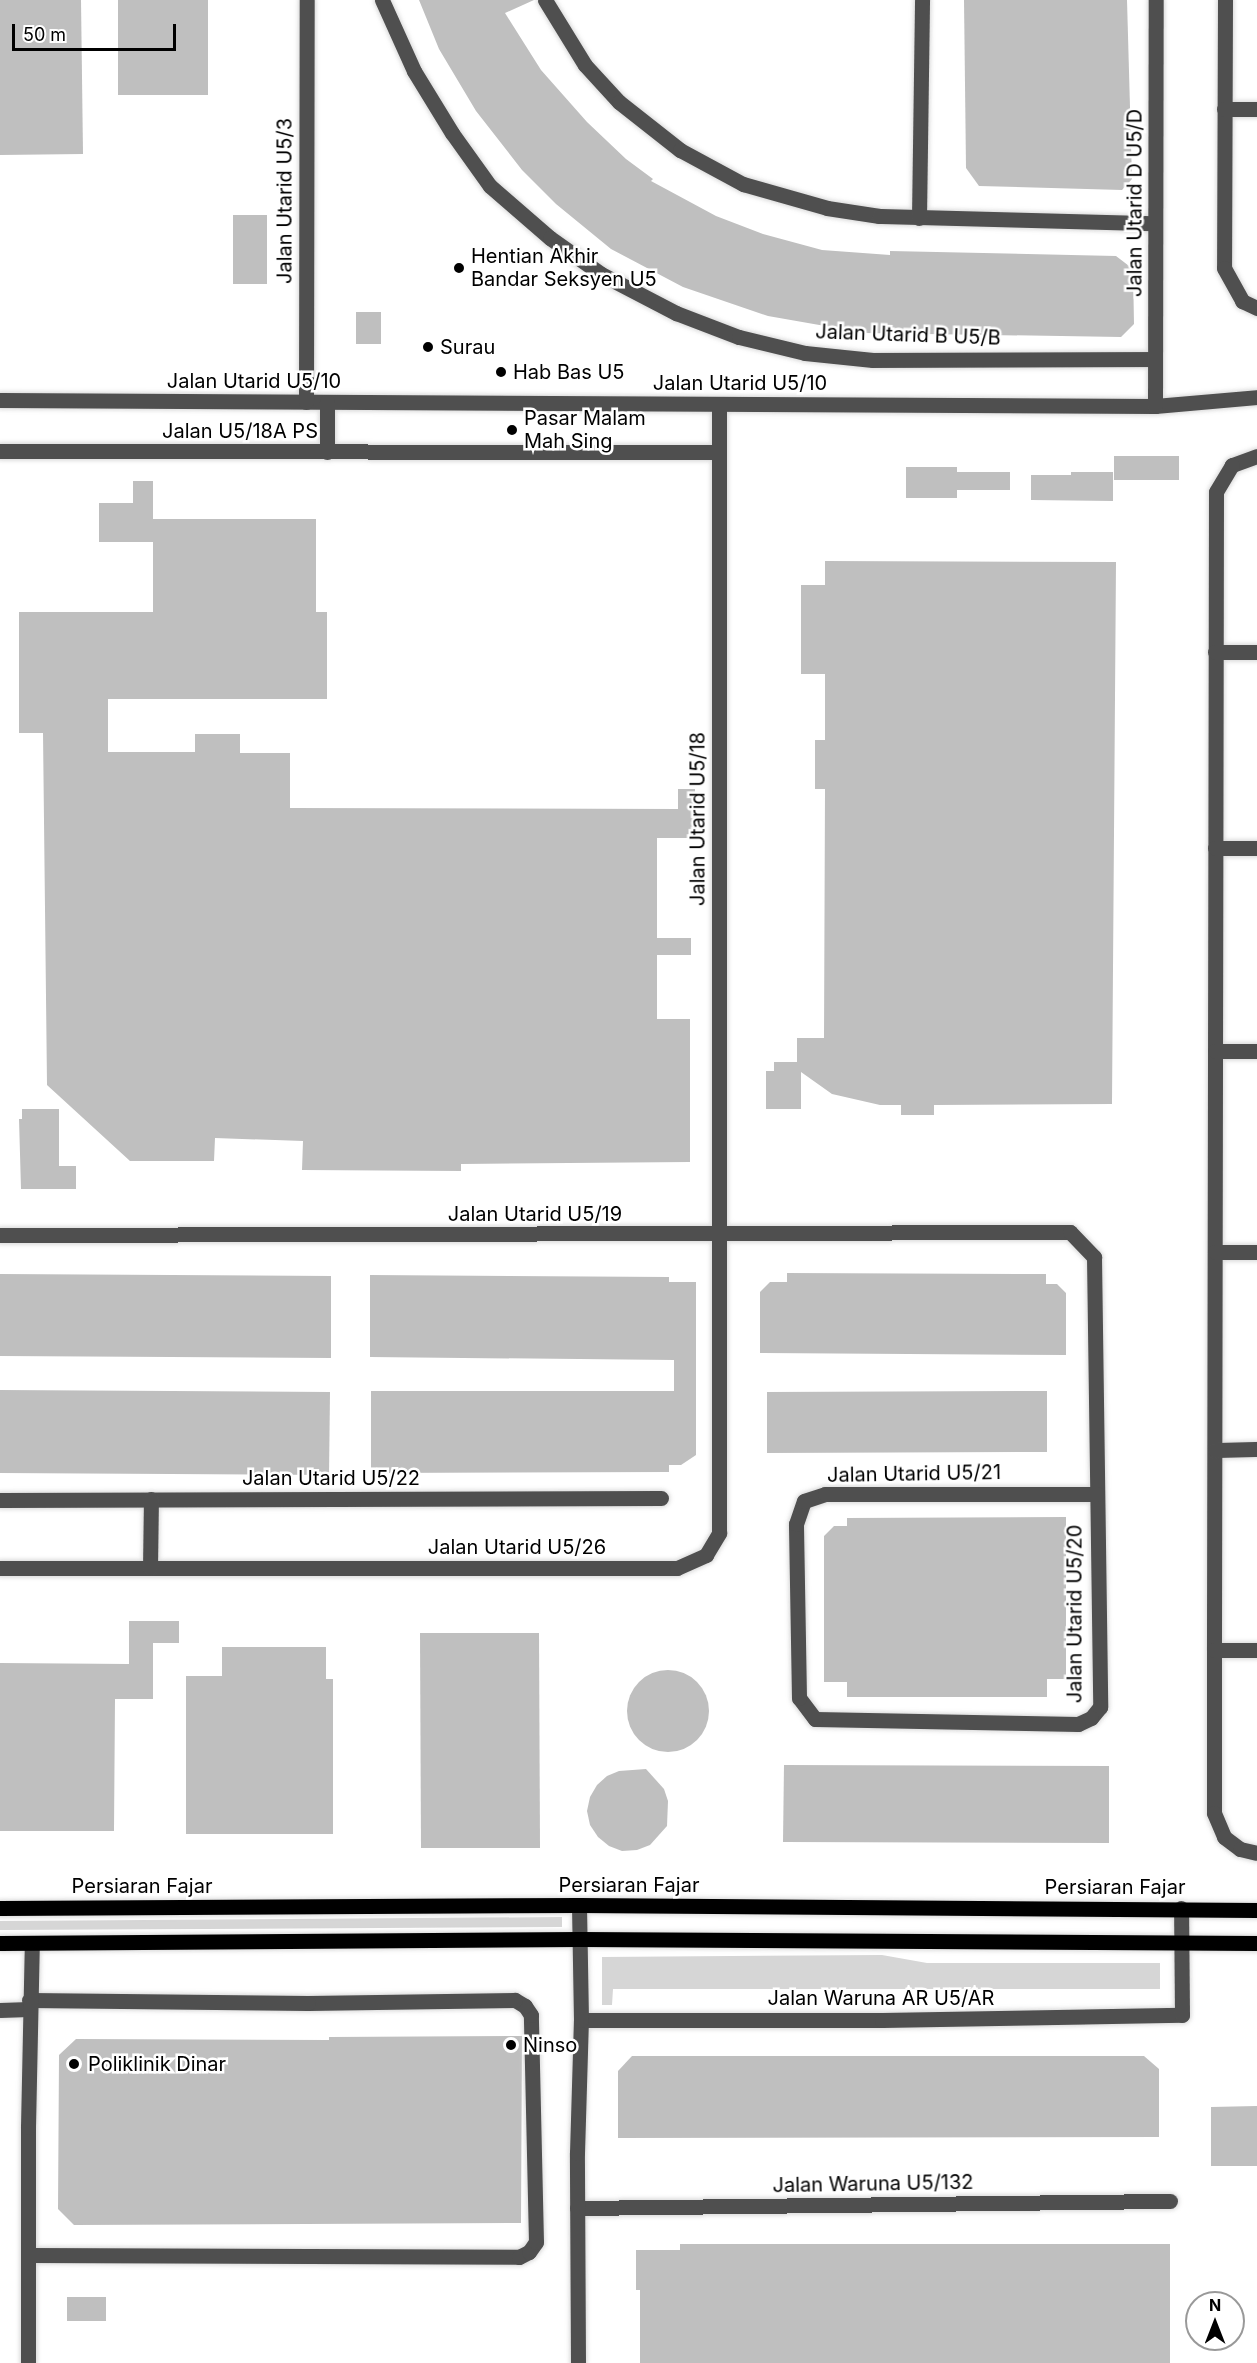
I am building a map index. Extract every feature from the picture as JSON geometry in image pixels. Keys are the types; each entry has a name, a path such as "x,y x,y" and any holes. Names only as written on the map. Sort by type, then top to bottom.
{"main road":[{"name":"Persiaran Fajar","path":"0,1908 579,1905 1257,1910"},
{"path":"0,1943 580,1940 1257,1943"}],"street":[{"name":"Jalan Utarid U5/3","path":"306,402 307,0"},
{"name":"Jalan Utarid B U5/B","path":"382,0 414,71 452,133 490,186 550,238 601,274 676,313 739,337 806,353 873,360 1155,359"},
{"path":"545,0 585,65 619,102 680,150 753,187 827,208 879,216 1155,223"},
{"path":"919,218 922,0"},
{"name":"Jalan Utarid D U5/D","path":"1155,406 1156,0"},
{"path":"1225,0 1224,268 1242,301 1257,308"},
{"path":"1224,109 1257,109"},
{"name":"Jalan Utarid U5/10","path":"0,400 1155,406 1257,397"},
{"path":"327,402 327,452"},
{"name":"Jalan Utarid U5/18","path":"719,404 719,1234"},
{"name":"Jalan U5/18A PS","path":"0,451 719,452"},
{"path":"1257,456 1232,465 1215,492 1214,1650 1214,1813 1224,1837 1240,1849 1257,1853"},
{"path":"1215,652 1257,652"},
{"path":"1215,848 1257,848"},
{"path":"1215,1052 1257,1052"},
{"name":"Jalan Utarid U5/19","path":"0,1235 1070,1232"},
{"name":"Jalan Utarid U5/20","path":"796,1608 799,1698 814,1719 1078,1724 1091,1718 1100,1707 1094,1257 1070,1232"},
{"name":"Jalan Utarid U5/26","path":"0,1568 677,1568 706,1555 719,1533 719,1234"},
{"path":"1215,1252 1257,1252"},
{"path":"1215,1450 1257,1449"},
{"name":"Jalan Utarid U5/21","path":"796,1608 796,1524 804,1501 825,1494 1097,1494"},
{"name":"Jalan Utarid U5/22","path":"0,1500 662,1498"},
{"path":"150,1568 151,1499"},
{"path":"1214,1650 1257,1650"},
{"path":"578,2363 577,2208 581,2020 579,1905"},
{"path":"1181,1908 1181,1942"},
{"name":"Jalan Waruna AR U5/AR","path":"581,2020 882,2020 1182,2015 1181,1942"},
{"path":"28,2363 29,2005 32,1944"},
{"path":"0,2010 29,2005 515,2000 525,2006 531,2014 536,2242 529,2252 519,2257 28,2255"},
{"name":"Jalan Waruna U5/132","path":"577,2208 1170,2201"}],"shaded area":[{"path":"562,1917 562,1927 0,1930 0,1921"},
{"path":"882,1955 927,1963 1160,1963 1160,1989 613,1989 612,2005 602,2005 602,1957"}],"building":[{"path":"0,0 81,0 83,154 0,155"},
{"path":"118,0 208,0 208,95 118,95"},
{"path":"419,0 534,0 505,13 541,70 587,122 626,159 653,179 651,181 716,216 763,234 822,250 890,255 890,251 1116,256 1133,269 1134,324 1121,337 865,333 768,316 683,287 611,249 556,204 522,170 476,111 439,49"},
{"path":"964,0 1127,0 1132,179 1122,190 979,186 966,168"},
{"path":"233,215 267,215 267,284 233,284"},
{"path":"356,312 381,312 381,344 356,344"},
{"path":"1114,456 1179,456 1179,480 1114,480"},
{"path":"906,467 957,467 957,472 1010,472 1010,490 957,490 957,498 906,498"},
{"path":"1071,472 1113,472 1113,501 1031,500 1031,475 1071,475"},
{"path":"133,481 153,481 153,519 316,519 316,612 327,612 327,699 108,699 108,752 195,752 195,734 240,734 240,753 290,753 290,808 678,809 678,789 695,789 695,838 657,838 657,938 691,938 691,955 657,955 657,1019 690,1019 690,1162 461,1164 461,1171 302,1170 303,1141 215,1138 214,1161 130,1161 47,1085 43,733 19,733 19,612 153,612 153,542 99,542 99,503 133,503"},
{"path":"825,561 1116,562 1112,1104 934,1105 934,1115 901,1115 901,1105 880,1105 832,1094 801,1072 801,1109 766,1109 766,1071 774,1071 774,1062 797,1062 797,1038 824,1038 825,789 815,789 815,740 825,740 825,674 801,674 801,585 825,585"},
{"path":"22,1109 59,1109 59,1166 76,1166 76,1189 21,1189 19,1119 22,1119"},
{"path":"787,1273 1046,1274 1046,1284 1057,1284 1066,1293 1066,1355 760,1353 760,1292 770,1282 787,1282"},
{"path":"0,1274 331,1276 331,1358 0,1356"},
{"path":"370,1275 669,1277 669,1282 696,1282 696,1455 681,1465 669,1465 669,1472 371,1473 371,1391 674,1391 674,1360 370,1357"},
{"path":"0,1390 330,1392 329,1475 0,1473"},
{"path":"1047,1391 1047,1452 767,1453 767,1392"},
{"path":"1066,1517 1066,1679 1047,1679 1047,1697 847,1697 847,1682 824,1682 824,1536 834,1526 847,1526 847,1518"},
{"path":"129,1621 179,1621 179,1643 153,1643 153,1699 115,1699 114,1831 0,1831 0,1663 129,1664"},
{"path":"420,1633 539,1633 540,1848 421,1848"},
{"path":"222,1647 326,1647 326,1679 333,1679 333,1834 186,1834 186,1676 222,1676"},
{"path":"668,1670 684,1674 697,1682 705,1695 709,1711 705,1727 697,1740 684,1748 668,1752 652,1748 639,1740 631,1727 627,1711 631,1695 639,1682 652,1674"},
{"path":"784,1765 1109,1766 1109,1843 783,1842"},
{"path":"646,1769 664,1789 668,1801 667,1826 650,1845 637,1850 622,1851 609,1846 598,1837 590,1825 587,1811 590,1797 597,1785 607,1776 619,1771"},
{"path":"522,2036 521,2223 74,2225 58,2209 59,2055 76,2039 329,2040 329,2037"},
{"path":"632,2056 1144,2056 1159,2069 1159,2137 618,2138 618,2071"},
{"path":"1257,2106 1257,2166 1211,2166 1211,2107"},
{"path":"680,2244 1170,2244 1170,2363 640,2363 640,2290 636,2290 636,2250 680,2250"},
{"path":"67,2297 106,2297 106,2321 67,2321"}],"place":[{"name":"Hentian Akhir Bandar Seksyen U5","path":"459,268"},
{"name":"Surau","path":"428,347"},
{"name":"Hab Bas U5","path":"501,372"},
{"name":"Pasar Malam Mah Sing","path":"512,430"},
{"name":"Ninso","path":"511,2045"},
{"name":"Poliklinik Dinar","path":"74,2064"}]}
